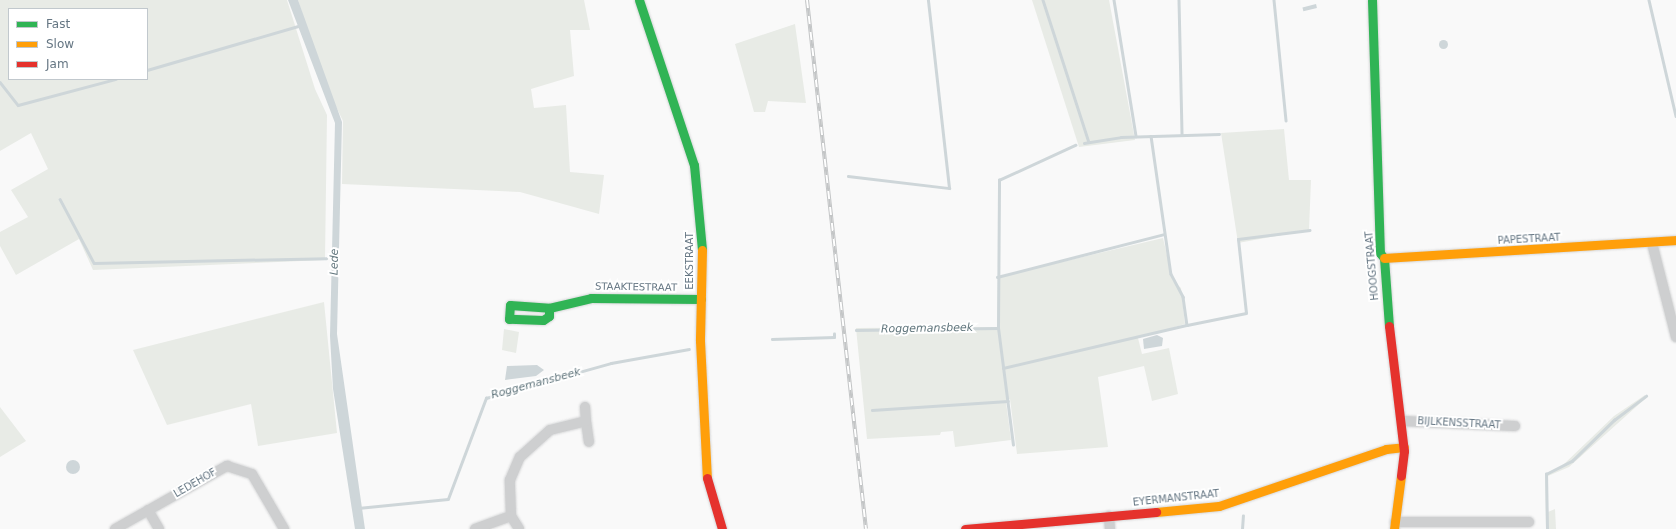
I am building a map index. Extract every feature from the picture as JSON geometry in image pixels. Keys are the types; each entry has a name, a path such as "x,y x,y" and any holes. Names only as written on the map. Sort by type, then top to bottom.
{"street":[{"name":"EEKSTRAAT","path":"639,0 694,165 702,238 701,299 707,484 722,529"},
{"name":"HOOGSTRAAT","path":"1372,0 1380,253 1384,258 1382,268 1404,447 1395,525"},
{"name":"PAPESTRAAT","path":"1384,258 1390,254 1652,244 1676,240"},
{"path":"1652,244 1676,337"},
{"name":"STAAKTESTRAAT","path":"550,308 569,306 591,298 701,299"},
{"path":"585,407 589,442"},
{"path":"519,529 511,516 510,480 527,447 550,430 586,421"},
{"name":"BIJLKENSSTRAAT","path":"1402,421 1515,426"},
{"name":"EYERMANSTRAAT","path":"965,529 1219,506 1386,449 1404,447"},
{"name":"LEDEHOF","path":"114,529 218,469 236,467 258,481 284,529"},
{"path":"148,510 159,529"},
{"path":"475,529 511,516"},
{"path":"1109,516 1110,529"},
{"path":"1395,525 1505,525 1530,522"}],"shaded area":[{"path":"0,0 287,0 315,89 327,115 325,260 93,270 79,239 16,275 0,246 0,232 28,217 11,190 48,169 31,133 0,151"},
{"path":"298,0 584,0 590,30 570,30 574,76 531,89 534,108 566,105 570,172 604,175 599,214 520,192 342,184 343,121 326,86"},
{"path":"1032,0 1109,0 1135,140 1079,147"},
{"path":"795,24 806,103 768,101 765,112 754,112 735,44"},
{"path":"1284,129 1289,180 1311,180 1309,230 1238,243 1221,133"},
{"path":"1163,238 1173,281 1181,288 1185,324 1138,338 1142,354 1169,348 1178,394 1152,401 1144,366 1098,377 1108,447 1017,454 1010,399 1006,402 1011,440 955,447 953,431 941,432 940,435 867,439 856,328 997,327 998,277"},
{"path":"324,302 337,433 258,446 251,404 167,425 133,350"},
{"path":"504,329 519,332 516,353 502,350"},
{"path":"1645,395 1646,398 1569,467 1548,476 1548,512 1555,509 1556,529 1546,529 1545,474 1562,466 1614,416"},
{"path":"0,407 26,441 0,457"}],"water":[{"name":"Lede","path":"288,0 298,0 342,122 337,334 365,529 355,529 333,389 330,336 335,123"},
{"path":"1316,4 1317,8 1303,11 1302,7"},
{"path":"1443,39 1448,44 1443,49 1438,44"},
{"path":"1157,335 1163,338 1162,346 1144,349 1143,339"},
{"path":"537,365 544,370 536,376 505,380 507,366"},
{"path":"73,460 78,462 80,467 78,472 73,474 68,472 66,467 68,462"}],"waterway":[{"path":"848,176 949,188 928,0"},
{"path":"1043,0 1089,142"},
{"path":"1114,0 1136,136"},
{"path":"1179,0 1182,134"},
{"path":"1274,0 1286,120"},
{"path":"1649,0 1676,116"},
{"path":"148,70 298,26"},
{"path":"0,82 18,105 112,80"},
{"path":"1084,143 1121,137 1219,134"},
{"path":"1151,136 1171,274 1183,297 1187,325 1246,313 1238,239 1309,230"},
{"path":"1013,445 998,328 999,180 1075,145"},
{"name":"Lede","path":"60,199 94,263 326,258"},
{"path":"997,277 1164,234"},
{"path":"1003,368 1187,325"},
{"name":"Roggemansbeek","path":"856,330 998,328"},
{"name":"Roggemansbeek","path":"772,339 834,337 834,334"},
{"name":"Roggemansbeek","path":"358,508 448,499 486,398 611,363 689,349"},
{"path":"1547,529 1546,474 1572,461 1614,420 1646,396"},
{"path":"872,410 1008,401"},
{"path":"1242,529 1243,516"}],"railway":[{"path":"807,0 866,529"}],"traffic: fast":[{"path":"639,0 694,165 702,250"},
{"path":"1372,0 1380,253 1384,258 1389,326"},
{"path":"549,308 549,316 543,320 509,319 510,305 549,308 591,298 701,299"}],"traffic: slow":[{"path":"1384,258 1676,240"},
{"path":"702,250 700,341 707,478"},
{"path":"1156,512 1219,506 1386,449 1404,447"},
{"path":"1394,529 1401,476"}],"traffic: jam":[{"path":"1389,326 1404,451 1401,476"},
{"path":"707,478 722,529"},
{"path":"965,529 1156,512"}]}
